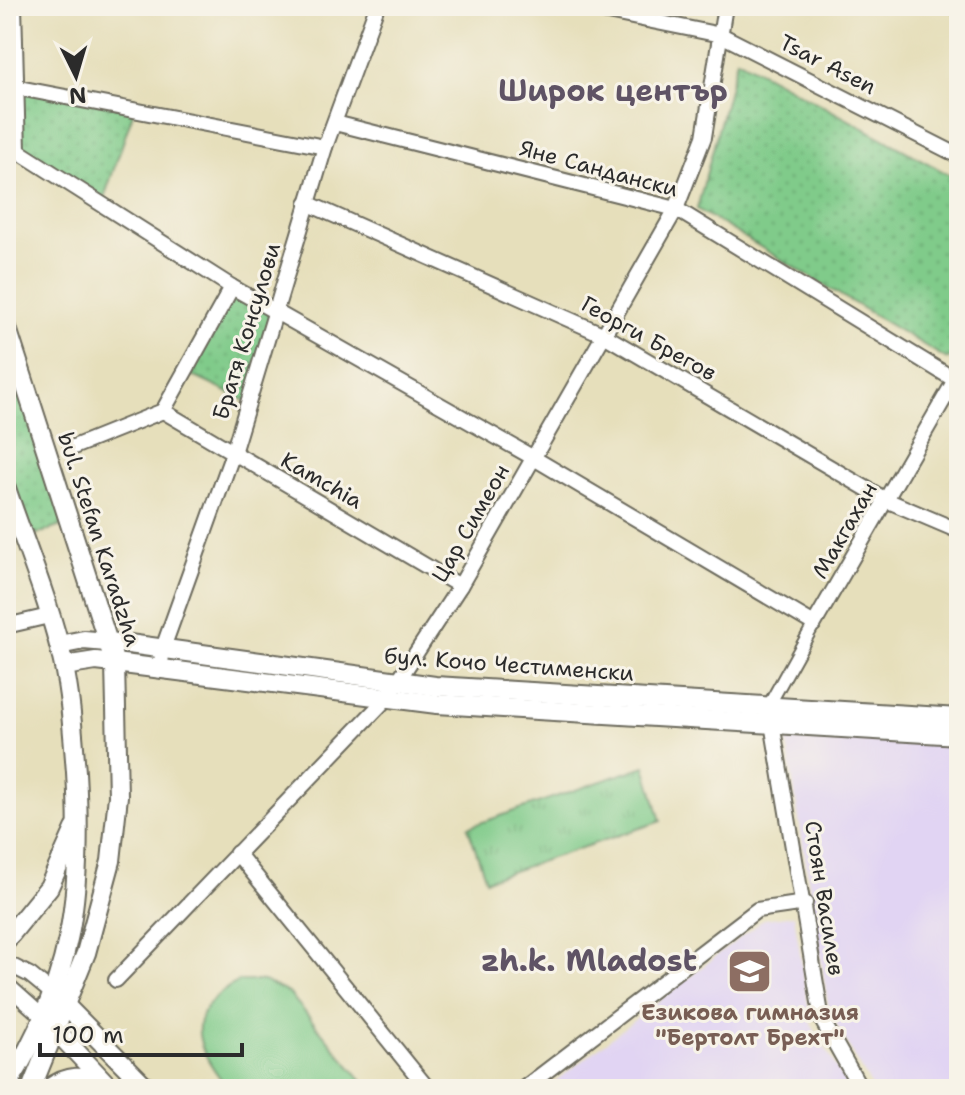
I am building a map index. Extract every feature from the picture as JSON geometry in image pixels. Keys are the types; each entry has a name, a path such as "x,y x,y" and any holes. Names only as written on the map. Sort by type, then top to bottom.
{"street":[{"path":"14,6 19,88 12,154 232,287 532,457 814,624"},
{"name":"Братя Консулови","path":"160,670 163,648 233,453 325,147 377,6"},
{"name":"Tsar Asen","path":"578,6 721,35 959,156"},
{"name":"Цар Симеон","path":"116,980 386,699 460,586 676,209 704,137 725,6"},
{"path":"19,88 325,147"},
{"name":"Яне Сандански","path":"335,123 676,209 957,380"},
{"name":"Георги Брегов","path":"307,203 602,334 886,500 959,531"},
{"path":"71,448 163,411 232,287"},
{"name":"bul. Stefan Karadzha","path":"6,325 115,664 118,796 111,861 103,898 57,1032"},
{"name":"Макгахан","path":"770,713 814,624 957,380"},
{"name":"Kamchia","path":"163,411 460,586"},
{"path":"6,488 64,666 79,819 75,914 43,1017 33,1042 6,1087"},
{"path":"6,626 49,616"},
{"name":"бул. Кочо Честименски","path":"59,645 84,640 109,642 398,682 770,713 959,735"},
{"name":"бул. Кочо Честименски","path":"64,666 96,661 386,699 959,718"},
{"name":"Стоян Василев","path":"770,713 805,903 822,1020 861,1089"},
{"path":"6,940 49,887 79,819"},
{"path":"237,853 428,1089"},
{"path":"523,1089 757,910 805,903"},
{"path":"6,963 30,975 68,1007 148,1089"},
{"path":"6,984 43,1017 109,1089"},
{"path":"31,1089 57,1032"},
{"path":"48,1089 72,1076 89,1078 109,1089"}],"shaded area":[{"path":"785,730 959,745 959,1089 873,1089 829,1011"},
{"name":"Езикова гимназия \"Бертолт Брехт\"","path":"794,915 811,1024 849,1089 546,1089 764,919"}],"green space":[{"path":"737,59 959,180 959,356 947,359 697,209"},
{"path":"19,88 134,110 102,204 18,151"},
{"path":"232,287 276,311 248,402 185,372"},
{"path":"6,325 70,523 23,539 6,488"},
{"path":"645,766 661,821 486,880 468,827"},
{"path":"239,981 264,981 289,993 369,1089 229,1089 207,1058 199,1030 201,1017 208,1005"}],"place":[{"name":"Езикова гимназия \"Бертолт Брехт\"","path":"750,971"}],"district":[{"name":"Широк център","path":"613,91"},
{"name":"zh.k. Mladost","path":"589,961"}]}
